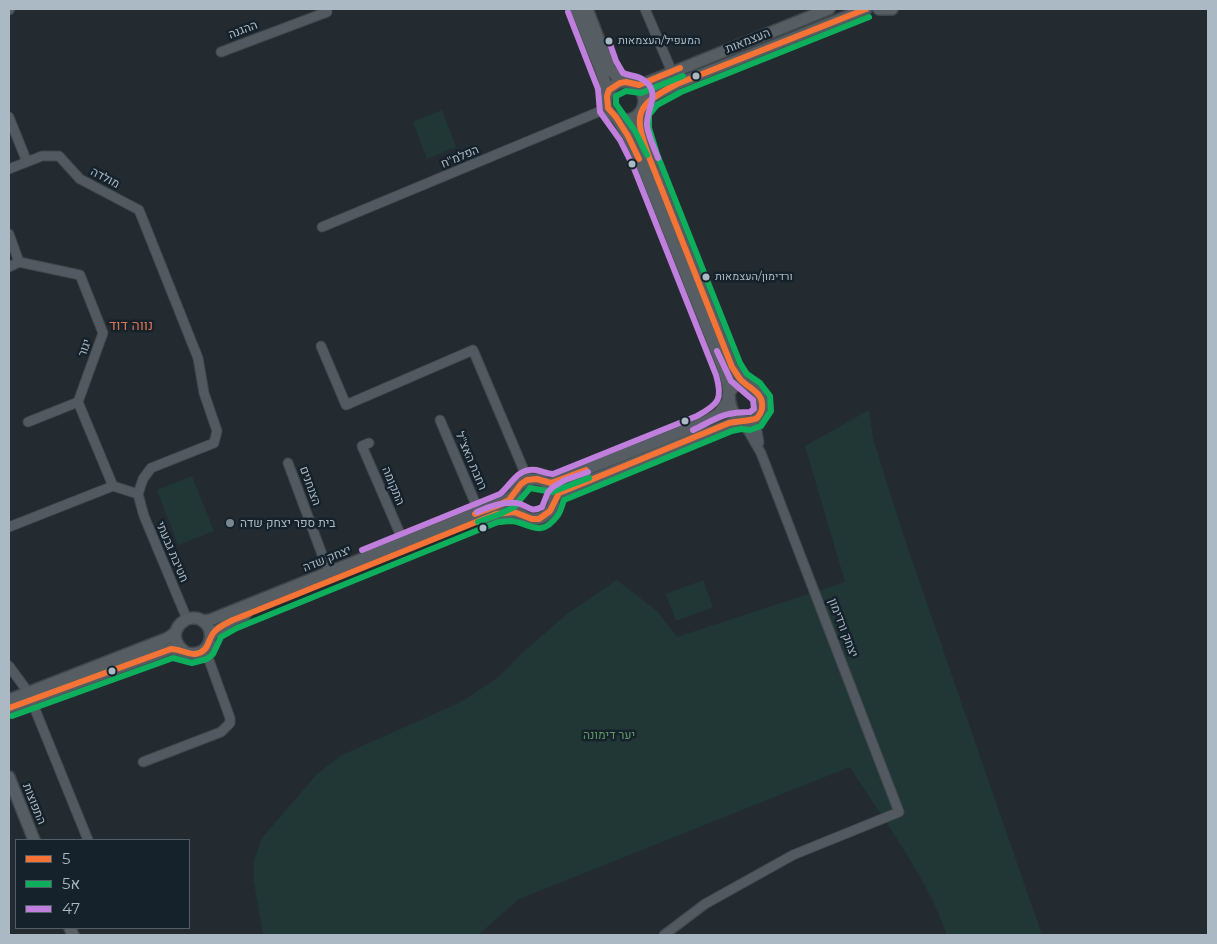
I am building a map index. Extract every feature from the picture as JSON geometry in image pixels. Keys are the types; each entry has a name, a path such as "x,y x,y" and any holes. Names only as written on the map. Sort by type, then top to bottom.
{"street":[{"name":"ההגנה","path":"221,52 327,12 326,9"},
{"path":"576,9 602,73 608,94 608,108 616,117 635,148 724,372 728,387 728,398 735,415 741,420 748,422 755,419 762,410 762,400 754,389 745,384 732,367 640,131 641,110 644,98 642,92 636,85 622,82 614,86 608,94"},
{"path":"586,9 610,69 622,82"},
{"path":"645,9 672,72"},
{"name":"העצמאות","path":"636,85 646,83 829,9"},
{"name":"העצמאות","path":"641,110 655,95 677,84 866,9"},
{"path":"879,9 892,9"},
{"name":"הפלמ\"ח","path":"322,227 608,108"},
{"path":"616,117 628,119 641,110"},
{"path":"9,117 27,162"},
{"name":"מולדה","path":"9,169 42,156 59,156 80,179 139,210 198,358 204,393 217,431 214,443 151,468 142,479 138,494"},
{"path":"9,234 19,262 9,267"},
{"name":"יגור","path":"19,262 80,275 103,334 78,402"},
{"path":"321,346 346,405 473,350 528,480"},
{"path":"547,484 701,424 718,414 736,385 745,384"},
{"path":"28,422 78,402 113,486"},
{"name":"יצחק ורדימון","path":"755,419 760,453"},
{"name":"רחבת האצ\"ל","path":"440,420 479,512"},
{"path":"554,499 559,493 741,420"},
{"name":"יצחק ורדימון","path":"664,935 705,904 793,854 899,812 760,453 741,420"},
{"name":"התקומה","path":"369,443 362,446 404,543"},
{"name":"הצנחנים","path":"288,464 329,573"},
{"path":"539,479 547,484 554,493 553,507 544,517 532,520 525,518 519,513 514,502 514,495 519,484 528,480 539,479"},
{"path":"9,528 113,486 138,494"},
{"name":"חטיבת גבעתי","path":"138,494 144,516 187,619"},
{"name":"יצחק שדה","path":"203,621 210,620 404,543 504,502 514,495"},
{"name":"יצחק שדה","path":"211,635 232,620 496,514 519,513"},
{"path":"9,700 30,696 171,649 195,654 205,649 209,644 211,635 203,621 193,618 187,619 168,638 30,696 9,708"},
{"path":"175,632 176,643 184,651"},
{"path":"143,762 221,732 230,723 230,718 205,649"},
{"path":"9,666 30,696 88,839"},
{"name":"התפוצות","path":"9,777 34,839"}],"green space":[{"path":"442,110 456,147 427,159 413,122"},
{"name":"יער דימונה","path":"869,410 873,439 906,543 1042,935 947,935 928,891 916,870 850,767 519,899 478,935 263,935 254,882 254,861 262,838 317,774 342,755 461,702 500,676 521,654 567,614 617,580 658,612 677,637 845,582 805,446"},
{"path":"192,476 214,531 178,545 157,490"},
{"path":"703,580 713,607 676,621 666,594"}],"transit line":[{"name":"5","path":"9,708 171,649 192,654 200,653 206,648 212,634 221,626 233,620 496,514 514,512 532,519 539,519 550,511 559,493 729,423 757,418 762,409 761,399 756,392 741,380 732,367 649,157 641,130 641,112 645,105 677,84 866,9"},
{"name":"47","path":"362,550 500,494 519,474 529,470 553,474 697,416 715,404 719,395 716,375 633,166 620,140 600,112 598,89 568,12"},
{"name":"5א","path":"12,716 173,658 192,663 207,659 213,654 221,637 237,628 498,522 511,521 534,528 546,527 558,515 564,500 732,431 750,430 761,426 771,411 770,396 760,383 747,374 740,363 657,154 649,128 649,115 657,105 681,92 869,17"},
{"name":"47","path":"609,41 616,61 623,73 642,79 651,89 653,95 647,125 658,158"},
{"name":"5","path":"639,159 628,136 608,108 607,96 609,90 620,83 626,82 639,85 680,68"},
{"name":"5א","path":"647,155 635,131 616,104 616,96 626,91 641,93 683,76"},
{"name":"47","path":"693,430 720,417 733,413 750,412 754,409 753,400 731,381 717,351"},
{"name":"5","path":"475,514 509,500 521,484 527,480 537,479 551,483 586,470"},
{"name":"47","path":"477,512 506,503 520,504 531,509 538,509 542,507 548,492 553,487 565,480 588,472"},
{"name":"5א","path":"478,522 514,507 530,488 552,492 589,478"}],"place":[{"name":"המעפיל/העצמאות","path":"609,41"},
{"name":"ורדימון/העצמאות","path":"706,277"},
{"name":"בית ספר יצחק שדה","path":"230,523"}],"district":[{"name":"נווה דוד","path":"131,326"}]}
